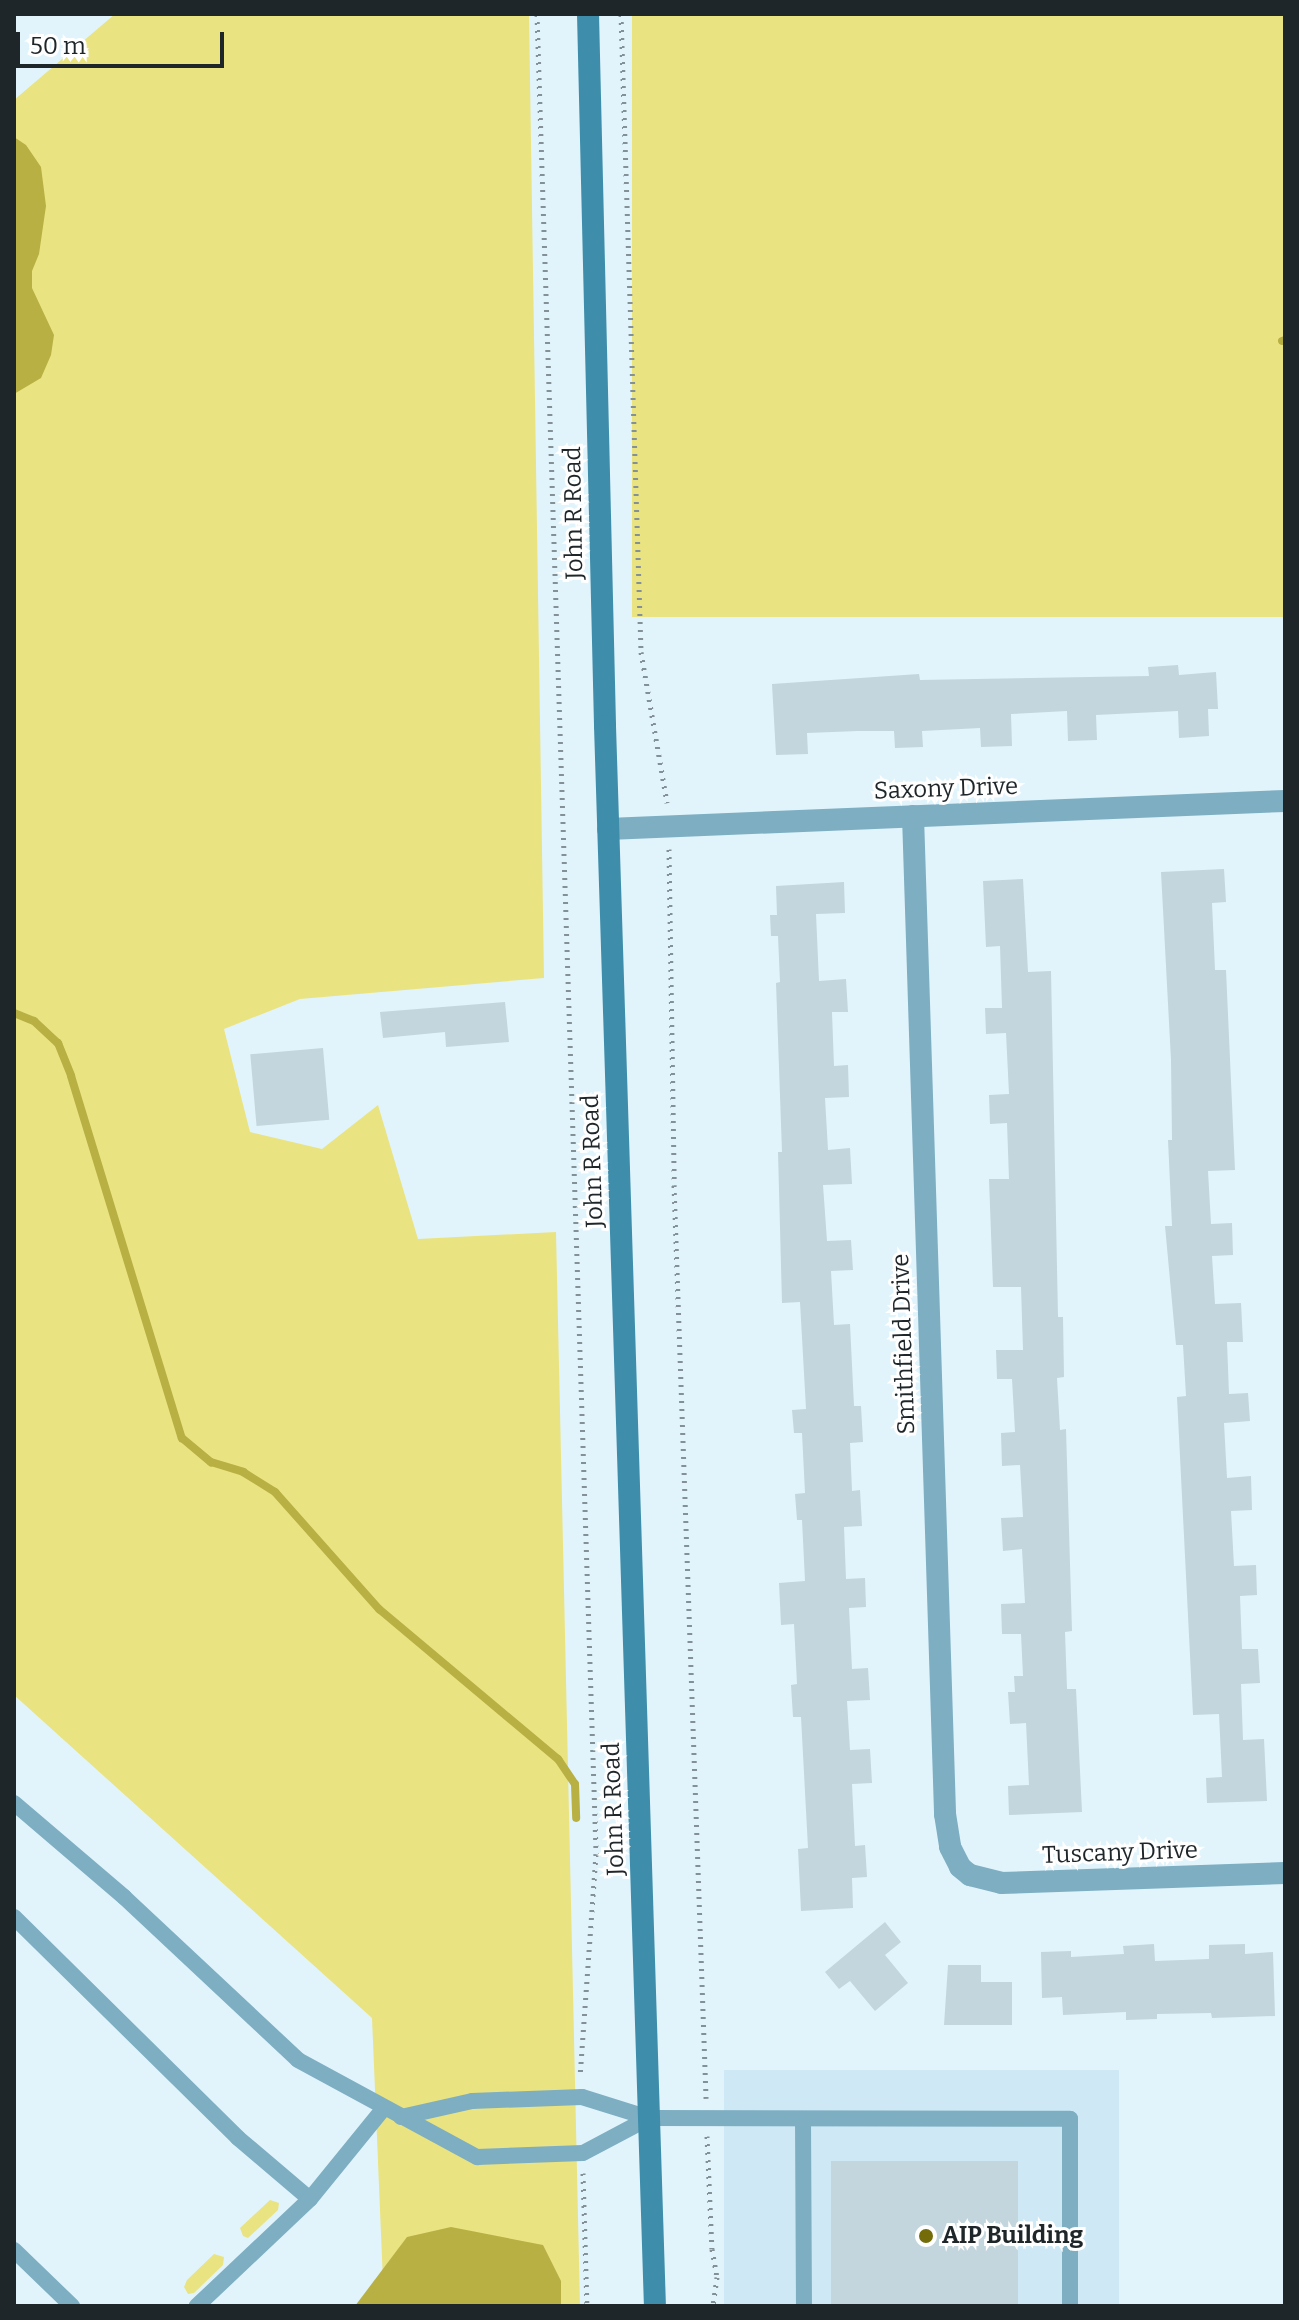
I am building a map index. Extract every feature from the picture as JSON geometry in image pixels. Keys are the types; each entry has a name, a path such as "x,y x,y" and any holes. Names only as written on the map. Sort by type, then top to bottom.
{"main road":[{"name":"John R Road","path":"588,14 608,829 655,2306"}],"street":[{"name":"Saxony Drive","path":"608,829 1285,801"},
{"name":"Smithfield Drive","path":"913,816 945,1814 950,1847 960,1867"},
{"name":"Tuscany Drive","path":"960,1867 982,1881 1001,1883 1285,1873"}],"lane":[{"path":"14,1803 124,1897 298,2060 477,2157 583,2153 649,2118"},
{"path":"14,1917 227,2127 310,2199"},
{"path":"401,2117 472,2101 582,2097 649,2118 1070,2119 1070,2306"},
{"path":"197,2306 310,2199 384,2108"},
{"path":"803,2119 804,2306"},
{"path":"14,2250 72,2306"}],"path":[{"path":"537,14 596,1854 580,2066"},
{"path":"621,14 641,652 667,798"},
{"path":"669,850 674,1185 705,2095"},
{"path":"708,2143 712,2249 717,2277 713,2306"},
{"path":"584,2177 587,2306"}],"shaded area":[{"path":"115,14 529,14 544,978 300,999 224,1029 250,1132 322,1149 378,1105 418,1239 556,1232 580,2306 384,2306 372,2018 14,1695 14,100"},
{"path":"632,14 1285,14 1285,617 632,617"},
{"path":"14,137 26,145 41,167 46,206 39,254 32,271 32,288 54,335 51,355 41,378 14,394"},
{"path":"724,2070 1119,2070 1119,2306 724,2306"},
{"path":"270,2200 279,2203 278,2210 248,2238 243,2236 240,2228"},
{"path":"451,2227 543,2245 561,2281 561,2306 355,2306 407,2237"},
{"path":"214,2254 224,2257 223,2265 194,2293 188,2294 184,2287 187,2280"}],"building":[{"path":"1178,665 1179,675 1216,672 1218,709 1208,709 1209,736 1179,738 1178,711 1096,715 1097,740 1068,741 1067,711 1011,714 1012,746 981,747 980,728 922,731 923,747 895,748 894,731 858,731 807,733 808,754 776,755 772,684 919,674 920,680 1149,676 1148,667"},
{"path":"1224,869 1226,902 1212,903 1215,970 1226,970 1235,1170 1208,1171 1211,1224 1232,1223 1233,1255 1212,1256 1215,1304 1241,1303 1243,1342 1227,1342 1229,1394 1248,1393 1250,1421 1224,1423 1227,1478 1251,1476 1252,1510 1231,1511 1234,1566 1256,1565 1257,1595 1240,1596 1242,1649 1258,1649 1260,1683 1241,1684 1243,1740 1264,1739 1267,1801 1207,1803 1206,1778 1222,1777 1219,1714 1193,1715 1177,1397 1186,1396 1183,1345 1176,1345 1165,1226 1172,1226 1168,1140 1172,1140 1161,872"},
{"path":"1023,879 1028,972 1051,971 1058,1317 1063,1317 1064,1377 1057,1378 1060,1430 1066,1429 1072,1631 1065,1632 1067,1689 1076,1689 1082,1812 1009,1815 1008,1786 1029,1785 1026,1723 1010,1724 1008,1692 1015,1692 1014,1676 1023,1676 1021,1634 1002,1634 1001,1604 1025,1603 1022,1549 1003,1551 1001,1518 1023,1517 1020,1465 1002,1466 1001,1433 1015,1432 1012,1379 997,1379 996,1350 1023,1350 1021,1287 993,1287 989,1179 1009,1179 1007,1123 990,1124 989,1095 1009,1094 1006,1033 986,1034 985,1008 1002,1008 1000,946 986,947 983,881"},
{"path":"844,882 845,913 816,914 819,981 846,979 848,1012 832,1012 834,1066 848,1065 849,1097 825,1098 828,1150 850,1148 852,1184 823,1185 827,1241 851,1240 853,1270 831,1271 834,1325 850,1324 854,1406 861,1406 863,1442 850,1443 852,1491 860,1490 862,1526 844,1527 846,1579 865,1578 866,1607 849,1608 852,1669 868,1668 870,1700 847,1701 850,1750 870,1749 872,1783 852,1784 855,1846 865,1845 867,1877 852,1878 853,1908 801,1911 798,1849 808,1848 801,1717 793,1717 791,1685 797,1684 794,1624 781,1625 779,1583 805,1581 802,1520 797,1520 795,1494 805,1493 802,1433 794,1433 792,1410 806,1409 800,1302 782,1303 778,1152 782,1152 776,983 780,982 778,936 771,936 770,915 777,915 776,886"},
{"path":"505,1002 509,1042 446,1047 445,1032 383,1038 380,1012"},
{"path":"323,1048 329,1120 257,1126 250,1054"},
{"path":"885,1922 901,1942 885,1955 908,1983 875,2011 850,1981 839,1989 825,1972"},
{"path":"1154,1944 1155,1961 1209,1959 1209,1945 1245,1944 1245,1954 1273,1952 1275,2016 1212,2018 1211,2013 1157,2014 1157,2019 1126,2020 1126,2012 1063,2015 1062,1997 1042,1998 1041,1952 1071,1951 1071,1957 1124,1954 1123,1946"},
{"path":"948,1965 981,1965 981,1982 1012,1982 1012,2025 944,2025"},
{"name":"AIP Building","path":"831,2161 1018,2161 1018,2306 831,2306"}],"waterway":[{"path":"14,1013 34,1021 58,1043 71,1076 182,1438 211,1462 243,1472 275,1492 379,1609 558,1759 575,1784 576,1818"}],"place":[{"name":"AIP Building","path":"926,2236"}]}
